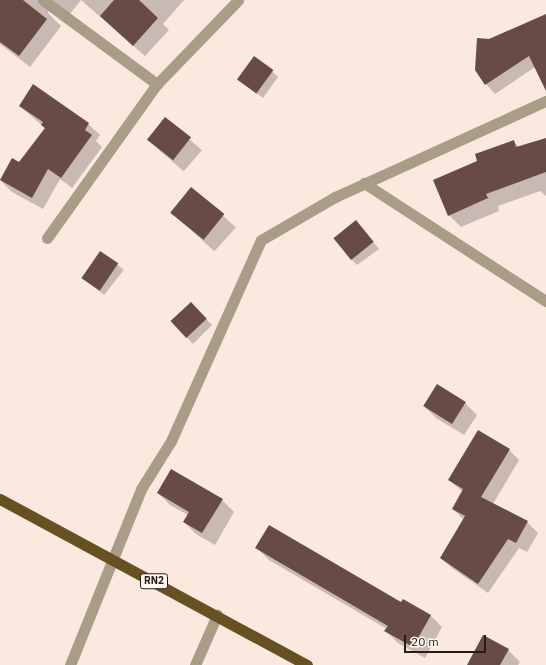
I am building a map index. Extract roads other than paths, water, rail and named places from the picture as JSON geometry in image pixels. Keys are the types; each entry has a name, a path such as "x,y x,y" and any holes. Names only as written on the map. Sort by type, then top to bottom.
{"highway":[{"name":"RN2","path":"0,498 218,615 307,665"}],"street":[{"path":"42,0 157,84"},
{"path":"47,238 157,84 238,0"},
{"path":"70,665 141,489 171,442 261,240 334,197 546,101"},
{"path":"364,184 546,301"},
{"path":"195,665 218,615"}]}
